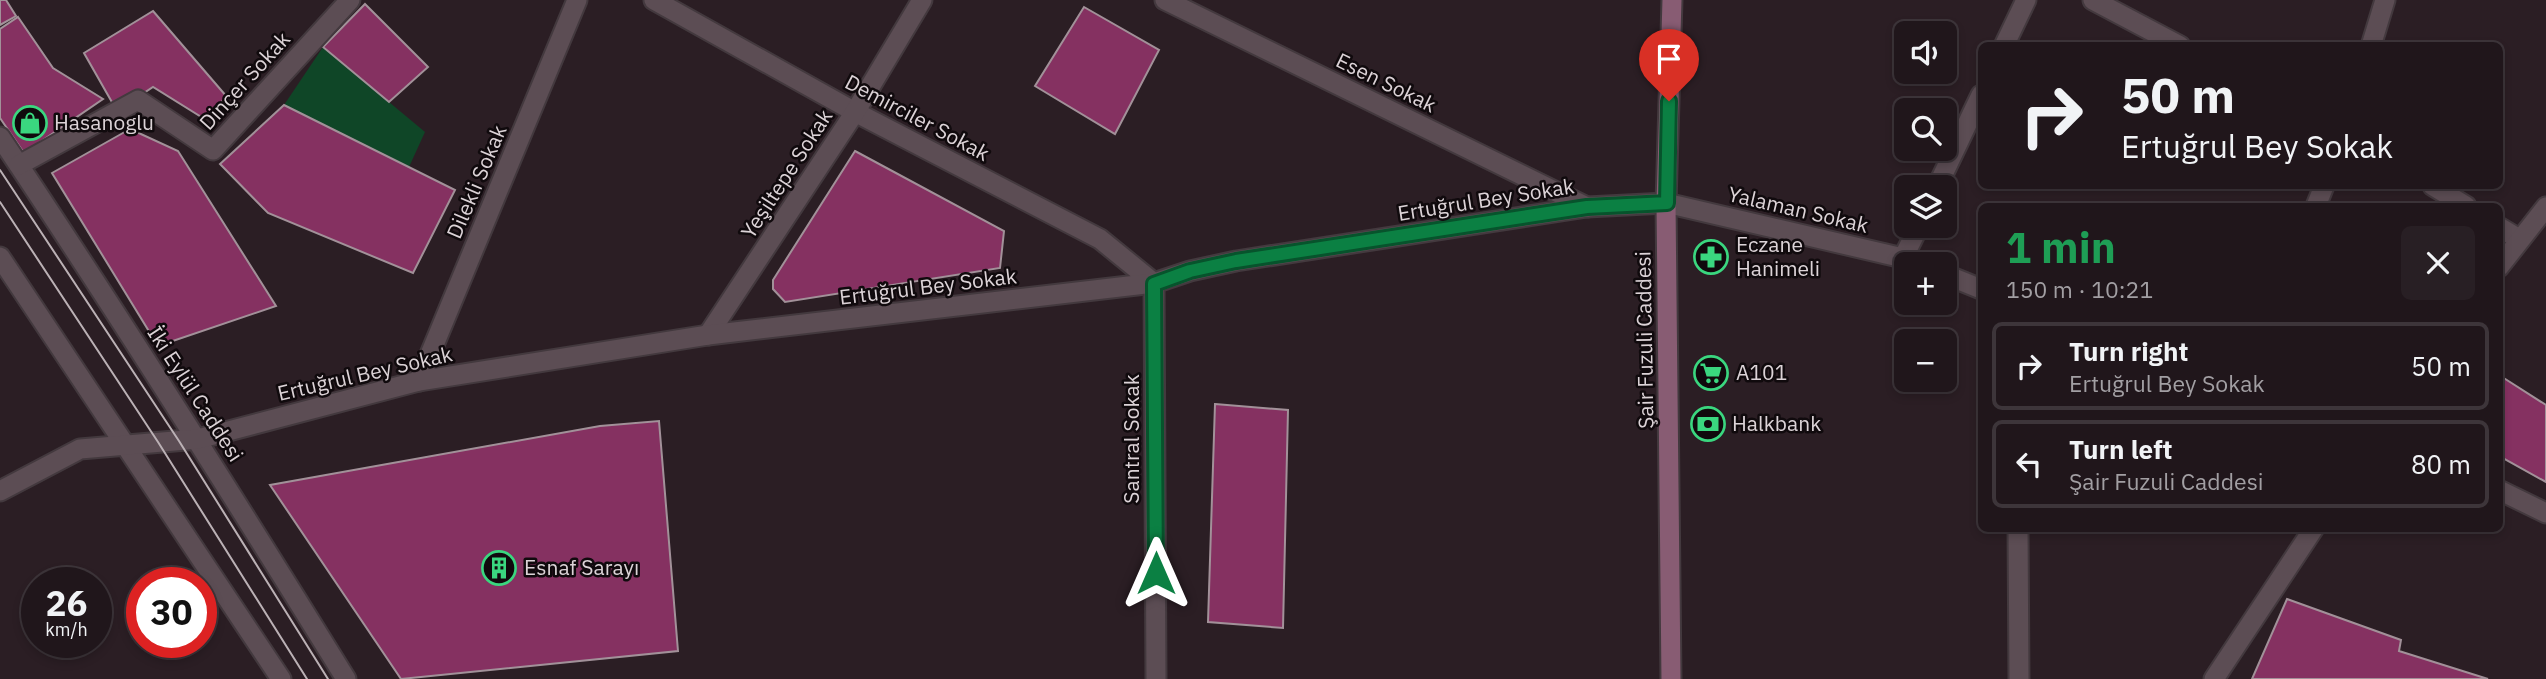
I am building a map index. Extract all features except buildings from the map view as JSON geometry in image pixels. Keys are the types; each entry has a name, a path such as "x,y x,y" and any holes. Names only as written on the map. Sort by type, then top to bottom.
{"main road":[{"name":"Şair Fuzuli Caddesi","path":"1671,679 1667,203 1672,0"}],"street":[{"name":"Dinçer Sokak","path":"19,165 138,100 213,150 350,0"},
{"name":"Dilekli Sokak","path":"419,381 577,0"},
{"name":"Demirciler Sokak","path":"654,0 855,112 1100,239 1154,284"},
{"name":"Yeşiltepe Sokak","path":"708,335 855,112 922,0"},
{"name":"Esen Sokak","path":"1165,0 1587,207"},
{"path":"2006,42 2026,0"},
{"path":"2093,0 2172,42"},
{"path":"2372,42 2385,0"},
{"path":"1943,175 1978,101"},
{"name":"İki Eylül Caddesi","path":"0,137 198,439 345,679"},
{"path":"2438,189 2461,203"},
{"name":"Ertuğrul Bey Sokak","path":"0,491 80,449 198,439 419,381 708,335 1154,284 1190,271 1236,261 1587,207 1667,203"},
{"name":"Yalaman Sokak","path":"1667,203 1894,257"},
{"path":"2503,261 2546,207"},
{"path":"2503,229 2519,239"},
{"path":"0,257 281,679"},
{"path":"1957,279 1978,288"},
{"name":"Santral Sokak","path":"1154,284 1156,679"},
{"path":"2503,492 2546,513"},
{"path":"2018,532 2018,679"},
{"path":"2214,679 2311,532"}],"green space":[{"path":"323,47 425,132 409,167 284,105"}],"tram line":[{"path":"0,170 179,441 328,679"},
{"path":"0,202 158,442 307,679"}],"place":[{"name":"Hasanoglu","path":"30,123"},
{"name":"Eczane Hanimeli","path":"1711,257"},
{"name":"A101","path":"1711,373"},
{"name":"Halkbank","path":"1708,424"},
{"name":"Esnaf Sarayı","path":"499,568"}],"route":[{"path":"1156,573 1154,284 1190,271 1236,261 1587,207 1667,203 1669,101"}]}
